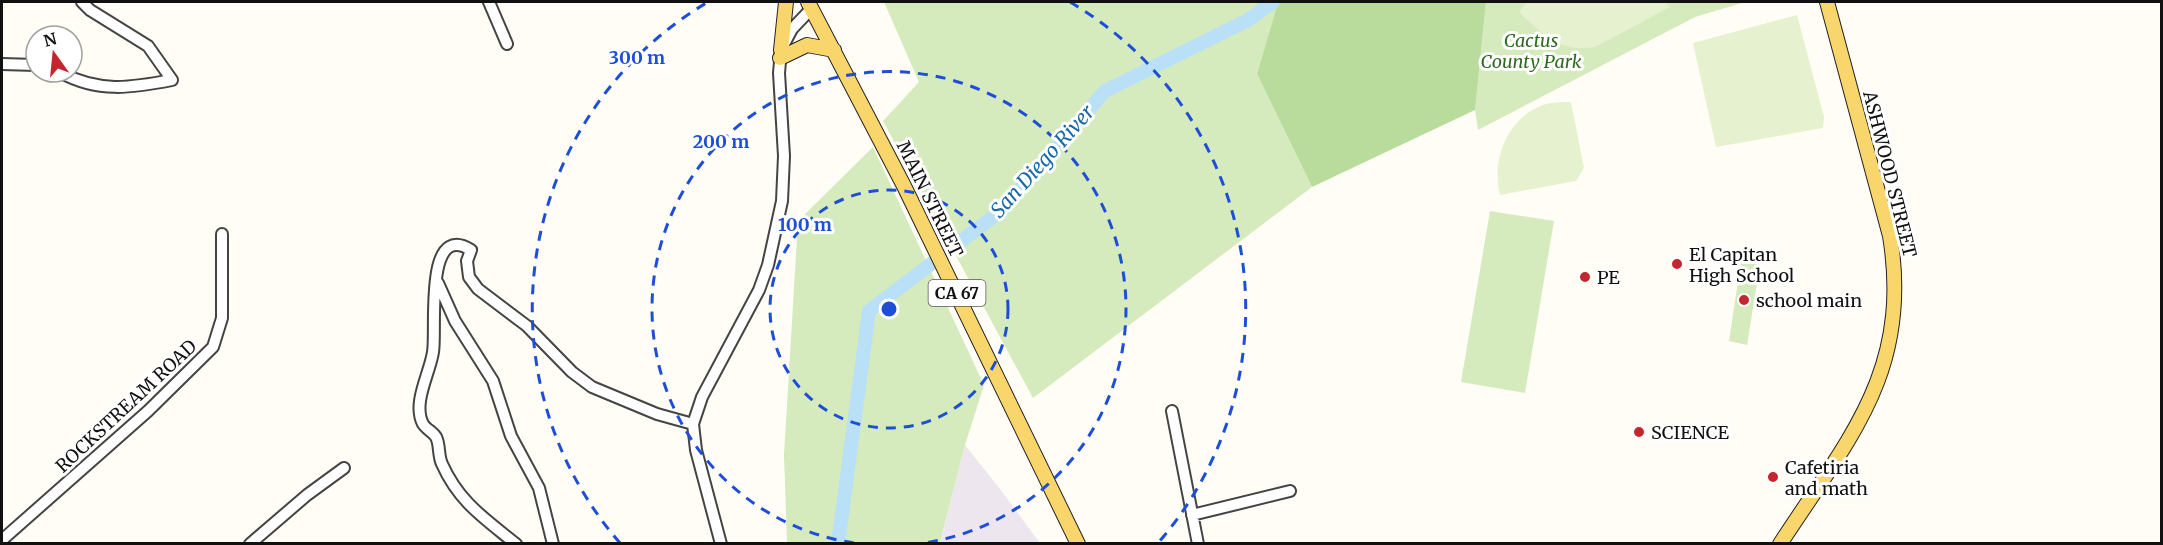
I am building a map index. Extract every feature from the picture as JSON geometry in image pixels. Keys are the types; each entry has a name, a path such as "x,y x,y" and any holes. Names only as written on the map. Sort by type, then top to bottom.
{"main road":[{"path":"786,2 780,54 807,45 834,50"},
{"name":"ASHWOOD STREET","path":"1780,543 1858,424 1879,382 1887,359 1895,311 1895,266 1890,236 1827,2"},
{"name":"MAIN STREET","path":"810,5 872,122 1078,543"}],"street":[{"path":"82,2 90,10 148,46 171,80 140,86 105,87 84,84"},
{"path":"489,2 507,44"},
{"path":"721,543 696,450 693,424 702,397 759,290 775,240 782,201 784,156 780,54 792,29 810,5"},
{"path":"2,64 24,65"},
{"name":"ROCKSTREAM ROAD","path":"2,540 148,411 213,347 222,318 222,234"},
{"path":"516,543 466,504 441,462 437,438 423,424 420,403 433,354 436,274 444,252 455,244 463,245 471,250 467,261 469,277 478,289 527,326 572,372 592,387 657,414 693,424"},
{"path":"436,274 441,295 493,381 510,436 539,488 552,543"},
{"path":"1172,411 1198,543"},
{"path":"250,543 306,495 344,468"},
{"path":"1192,515 1290,491"}],"shaded area":[{"path":"965,445 1000,489 1040,543 940,544"}],"green space":[{"path":"884,2 1278,2 1257,74 1312,187 1033,398 883,121 919,82"},
{"path":"1278,2 1486,2 1475,110 1312,187 1257,74"},
{"name":"Cactus County Park","path":"1486,2 1745,2 1695,17 1478,130 1475,110"},
{"path":"1527,2 1665,2 1670,7 1595,47 1583,48 1552,40 1536,28 1519,12"},
{"path":"1797,15 1824,117 1823,128 1716,147 1693,43"},
{"path":"1571,102 1584,168 1576,181 1500,195 1498,168 1500,155 1511,130 1530,111 1543,105"},
{"path":"873,147 984,385 965,445 940,543 787,543 784,455 798,221"},
{"path":"1490,211 1554,221 1525,393 1461,382"},
{"path":"1741,262 1760,265 1747,345 1729,341"}],"waterway":[{"name":"San Diego River","path":"838,544 869,311 1002,210 1105,91 1248,20 1273,2"}],"place":[{"name":"El Capitan High School","path":"1677,264"},
{"name":"PE","path":"1585,277"},
{"name":"school main","path":"1744,300"},
{"name":"SCIENCE","path":"1639,432"},
{"name":"Cafetiria and math","path":"1773,477"}]}
